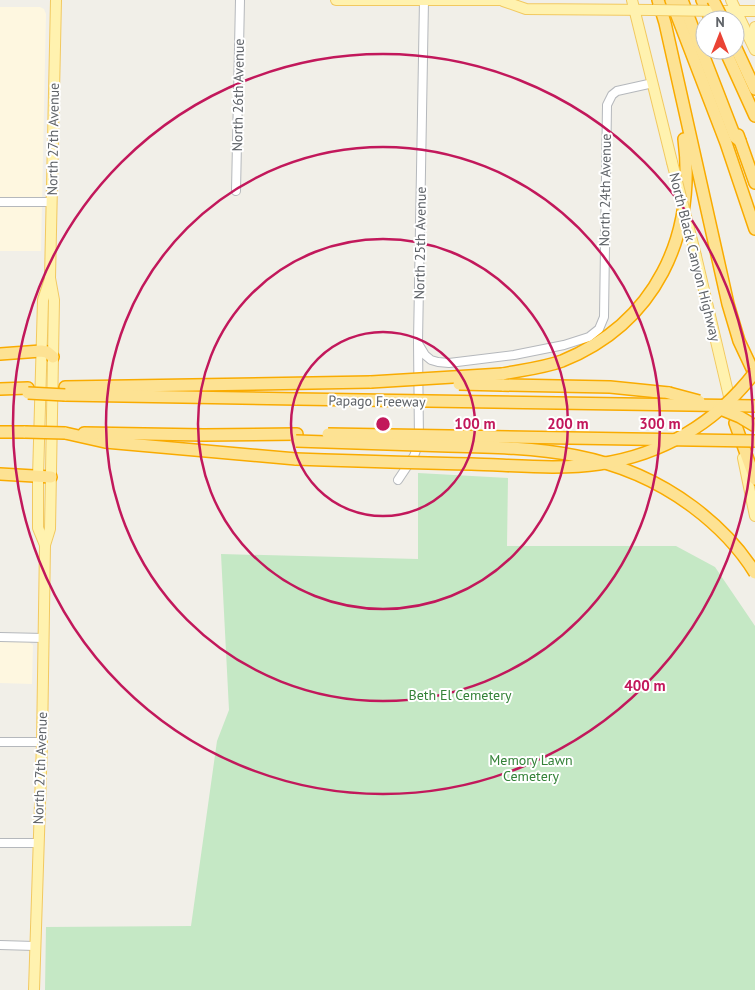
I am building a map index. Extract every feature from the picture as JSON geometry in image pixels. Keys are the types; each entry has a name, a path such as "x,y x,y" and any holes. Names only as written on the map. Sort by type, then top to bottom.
{"highway":[{"path":"671,0 726,143 755,230"},
{"path":"682,0 734,136 740,140"},
{"path":"687,0 695,20"},
{"path":"702,0 713,10"},
{"path":"65,433 105,442 296,459 536,466 598,465 629,459 658,449 682,437 708,420 755,374 739,341 732,318 665,23 655,5"},
{"path":"710,60 755,183"},
{"path":"730,60 755,116"},
{"path":"742,60 755,89"},
{"path":"502,380 559,362 600,342 620,327 652,292 673,251 678,237 684,206 687,175 680,95"},
{"path":"0,354 41,351 47,352 53,357"},
{"path":"65,391 297,382 502,380 669,393 703,402 740,417 755,426"},
{"path":"0,389 28,391"},
{"name":"Papago Freeway","path":"0,393 65,391 297,399 755,406"},
{"path":"735,423 755,479"},
{"path":"0,432 296,438 526,449 565,453 599,460 644,476 676,494 708,519 730,540 755,573"},
{"path":"296,438 755,441"},
{"path":"0,474 51,477"}],"main road":[{"name":"North 27th Avenue","path":"34,990 42,742 45,545 50,529 54,300 50,278 56,0"},
{"path":"336,0 505,0 526,9 655,5 695,10"},
{"name":"North Black Canyon Highway","path":"633,5 696,256 755,516"},
{"path":"754,49 755,27"},
{"path":"745,30 754,49"},
{"name":"North 27th Avenue","path":"45,545 38,528 38,477 43,300 50,278"}],"street":[{"name":"North 26th Avenue","path":"236,191 240,0"},
{"name":"North 25th Avenue","path":"398,480 414,456 419,442 418,342 424,0"},
{"name":"North 24th Avenue","path":"418,342 425,355 431,360 449,363 514,355 564,345 589,337 599,329 604,317 607,105 612,95 617,91 653,82"},
{"path":"0,202 51,202"},
{"path":"0,637 44,638"},
{"path":"0,742 42,742"},
{"path":"0,843 38,843"},
{"path":"0,945 35,946"}],"shaded area":[{"path":"0,7 40,7 44,9 46,14 41,251 0,251"},
{"path":"0,641 29,642 33,645 32,684 0,683"}],"green space":[{"name":"Memory Lawn Cemetery","path":"418,473 508,478 507,546 676,546 715,567 755,626 755,990 45,990 46,927 191,926 217,741 229,710 221,554 418,559"}],"park label":[{"name":"Beth El Cemetery","path":"460,695"}]}
